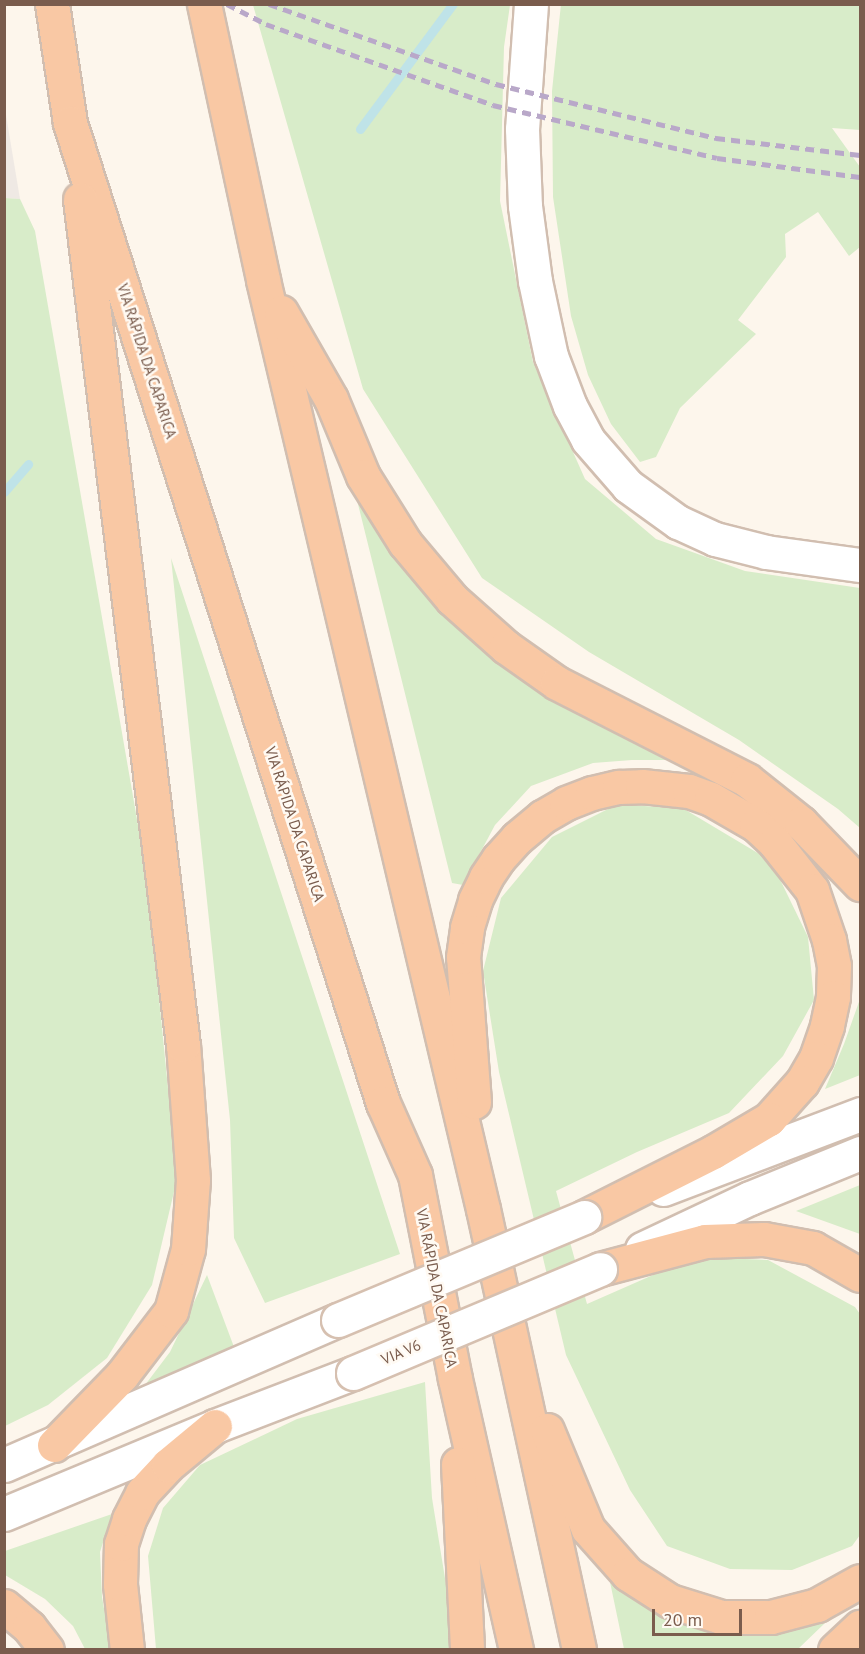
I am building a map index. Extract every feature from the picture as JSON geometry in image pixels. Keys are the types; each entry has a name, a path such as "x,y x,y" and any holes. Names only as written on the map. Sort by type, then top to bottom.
{"highway":[{"name":"VIA RÁPIDA DA CAPARICA","path":"52,4 70,123 383,1103 415,1175 455,1379 516,1650"},
{"path":"204,4 263,280 483,1209 579,1650"},
{"path":"54,1444 122,1375 171,1311 188,1249 193,1180 181,1033 70,123"},
{"path":"263,280 331,399 363,476 405,543 452,599 506,647 556,683 747,780 801,823 861,884"},
{"path":"483,1209 463,957 470,918 486,877 498,859 517,838 542,817 566,803 592,793 619,787 642,786 688,791 734,810 756,825 797,867 812,890 821,912 834,966 827,1026 816,1058 802,1082 769,1119 713,1152 584,1217"},
{"path":"600,1269 705,1241 764,1239 813,1248 861,1275"},
{"path":"516,1356 588,1528 628,1574 650,1590 696,1610 721,1617 746,1618 798,1611 817,1605 861,1581"},
{"path":"455,1379 467,1650"},
{"path":"127,1650 120,1584 121,1544 129,1519 142,1493 168,1465 215,1426"},
{"path":"4,1606 29,1627 47,1650"},
{"path":"835,1650 861,1627"}],"main road":[{"path":"531,4 522,129 525,206 534,281 551,356 570,406 588,440 628,486 678,522 715,539 766,552 861,565"},
{"path":"4,1465 338,1320 584,1217 731,1165 861,1114"},
{"name":"VIA V6","path":"4,1514 215,1426 353,1373 600,1269 750,1198 861,1153"}],"shaded area":[{"path":"5,109 20,199 5,198"}],"green space":[{"path":"561,4 860,5 860,130 832,128 860,167 860,247 849,256 818,212 785,234 786,257 738,320 756,334 680,408 656,457 640,462 611,424 588,375 571,316 553,197 552,91"},
{"path":"253,5 510,5 504,47 500,201 533,362 585,479 656,539 745,571 860,588 860,828 838,809 739,740 589,652 482,578 363,389"},
{"path":"5,198 20,199 35,231 147,877 177,1179 152,1285 107,1358 48,1405 5,1426"},
{"path":"355,492 429,590 679,760 593,763 531,786 495,825 463,885 452,883"},
{"path":"171,558 400,1254 265,1303 234,1238 230,1120"},
{"path":"618,804 684,809 771,861 808,937 814,1000 783,1056 729,1113 637,1152 556,1191 587,1304 694,1257 768,1260 855,1307 860,1314 860,1535 852,1546 792,1570 730,1569 667,1546 630,1490 566,1355 499,1072 483,971 501,898 552,837"},
{"path":"860,999 860,1075 825,1089 844,1044"},
{"path":"860,1185 860,1234 796,1211"},
{"path":"207,1275 234,1347 142,1389 170,1352"},
{"path":"425,1382 432,1498 455,1649 156,1649 148,1556 163,1508 200,1465 297,1419"},
{"path":"112,1514 100,1552 102,1597 111,1649 85,1649 73,1626 45,1599 5,1575 5,1551"},
{"path":"605,1558 654,1605 787,1629 825,1623 798,1649 624,1649"}],"waterway":[{"path":"360,129 453,4"},
{"path":"4,492 28,464"}],"railway":[{"path":"227,4 266,24 493,105 717,158 860,177"},
{"path":"269,4 496,84 716,138 860,155"}]}
